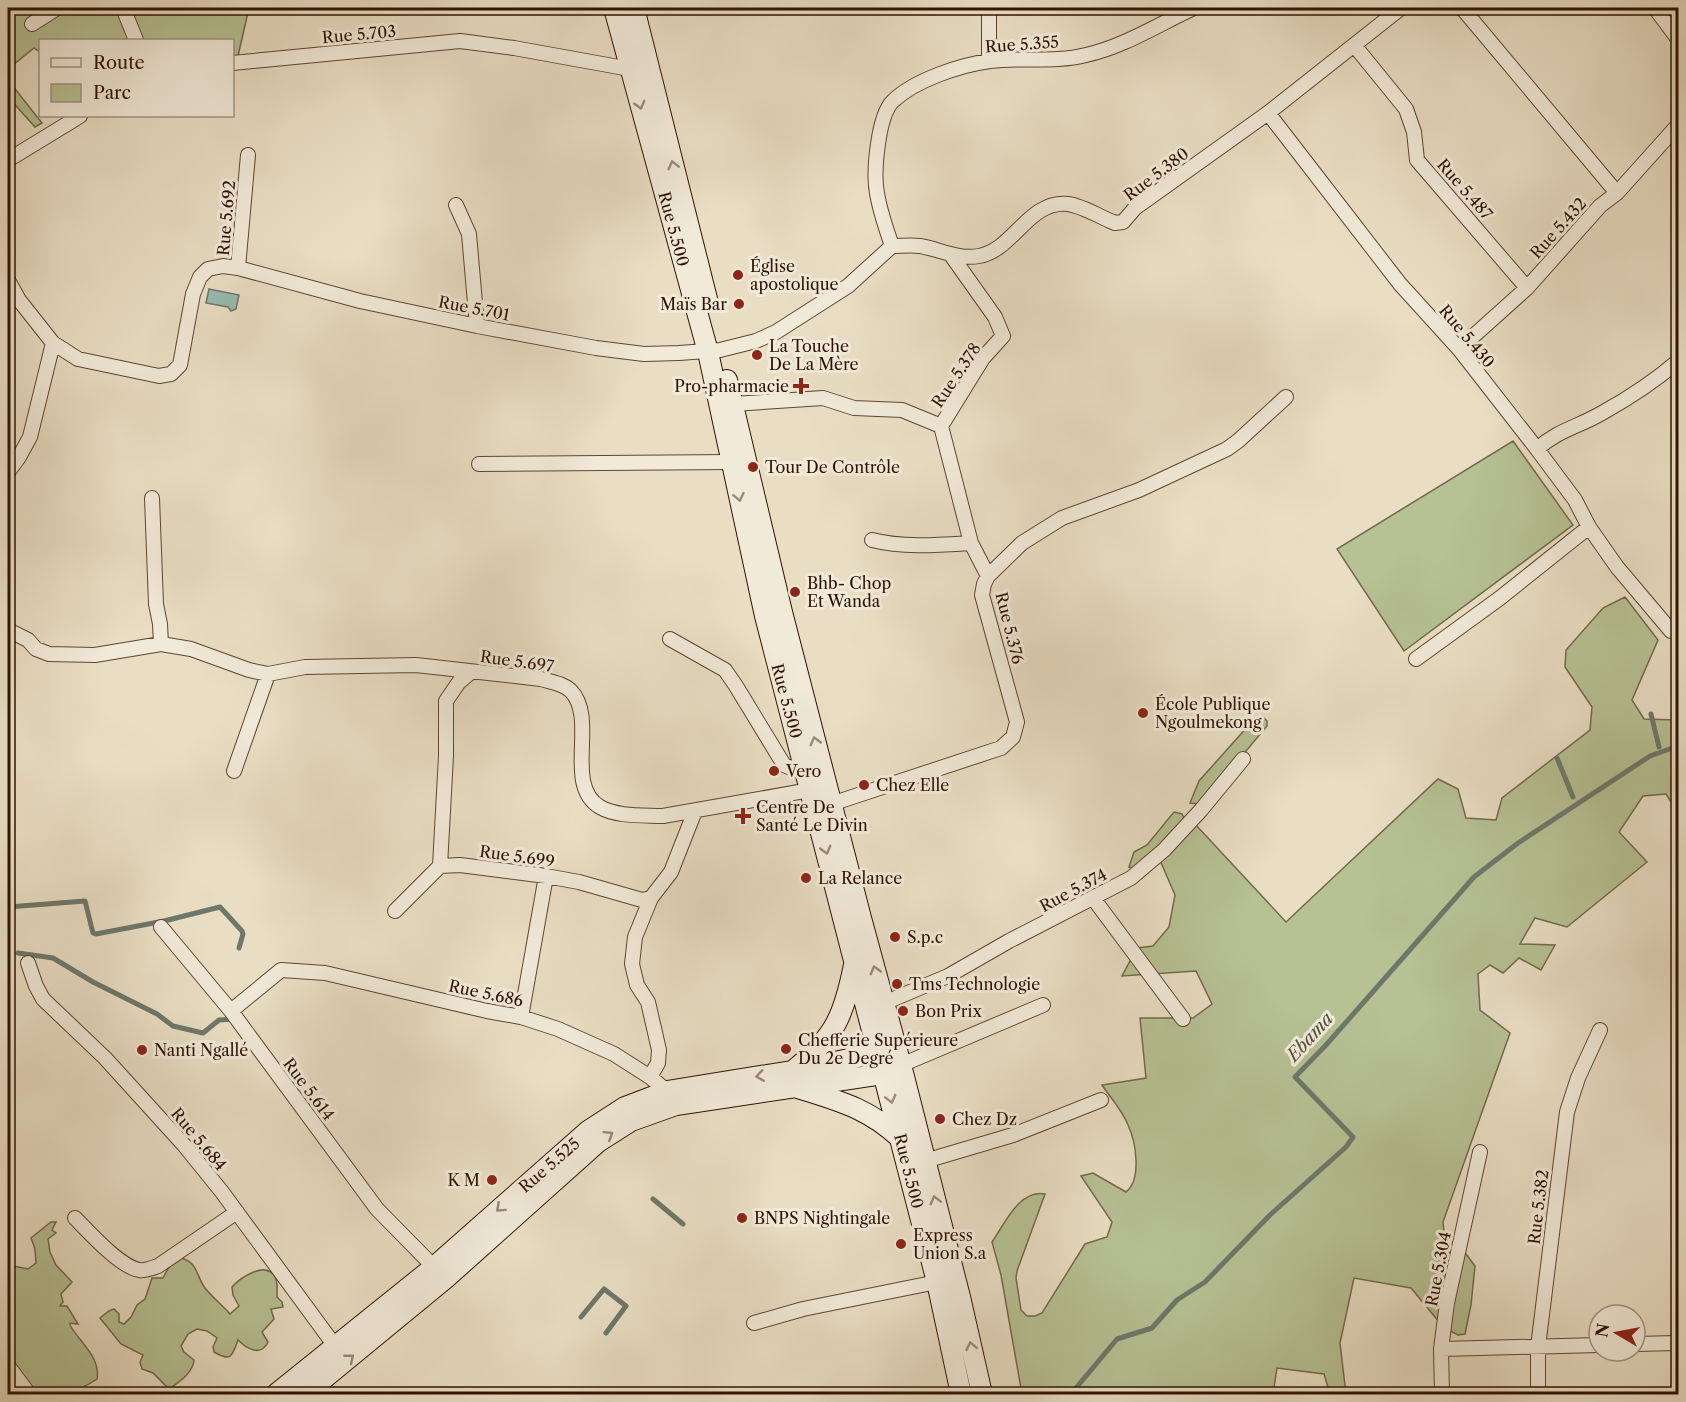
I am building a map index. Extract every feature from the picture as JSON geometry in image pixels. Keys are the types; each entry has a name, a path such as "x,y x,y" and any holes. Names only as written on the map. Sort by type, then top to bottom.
{"main road":[{"name":"Rue 5.500","path":"614,8 714,351 733,404 782,612 884,1003 893,1062 900,1138 937,1282 961,1395"},
{"name":"Rue 5.500","path":"634,8 714,351 732,462 765,616 855,960 893,1062 925,1161 960,1297 982,1395"},
{"path":"855,960 844,1006 836,1024 824,1043 792,1079 879,1119 900,1138"},
{"name":"Rue 5.525","path":"305,1395 446,1278 598,1142 631,1121 676,1105 792,1079 893,1062"},
{"name":"Rue 5.525","path":"276,1395 434,1267 588,1131 625,1107 667,1091 792,1079"}],"street":[{"path":"32,24 57,8"},
{"path":"123,8 136,39"},
{"path":"989,8 989,61"},
{"name":"Rue 5.355","path":"892,246 880,214 876,171 883,120 892,102 909,89 941,74 989,61 1083,56 1107,49 1194,8"},
{"name":"Rue 5.380","path":"892,246 919,246 951,255 979,256 1002,246 1026,221 1049,206 1068,204 1115,223 1123,222 1135,208 1268,113 1401,8"},
{"path":"1462,8 1617,193"},
{"path":"1655,8 1678,39"},
{"name":"Rue 5.703","path":"234,63 460,41 514,48 630,69"},
{"name":"Rue 5.487","path":"1354,45 1406,109 1414,132 1417,160 1527,288"},
{"name":"Rue 5.430","path":"1268,113 1400,284 1458,349 1537,449 1575,500 1589,527 1617,567 1671,631"},
{"path":"8,160 78,117"},
{"name":"Rue 5.432","path":"1458,349 1527,288 1600,206 1617,193 1678,125"},
{"name":"Rue 5.692","path":"53,343 78,359 159,376 171,374 180,365 193,294 200,277 208,269 224,266 238,268 248,155"},
{"path":"456,205 469,234 477,326"},
{"path":"714,351 756,341 776,332 848,286 892,246"},
{"name":"Rue 5.378","path":"733,404 823,398 854,408 902,410 924,417 941,426 983,358 1003,336 995,316 951,255"},
{"name":"Rue 5.701","path":"238,268 360,301 596,348 644,354 714,351"},
{"path":"8,280 19,300 53,343 30,437 8,472"},
{"path":"1537,449 1551,437 1601,414 1657,379 1678,361"},
{"name":"Rue 5.376","path":"831,804 1001,748 1013,737 1017,722 982,595 988,576 1022,543 1062,518 1139,490 1227,449 1286,397"},
{"path":"941,426 971,543 988,576"},
{"path":"479,464 732,462"},
{"path":"152,498 156,604 161,644"},
{"path":"1416,659 1500,598 1589,527"},
{"path":"872,540 885,543 941,545 971,543"},
{"name":"Rue 5.697","path":"8,630 28,640 36,649 49,654 95,655 161,644 191,649 249,670 268,674 305,667 416,665 558,683 570,690 578,703 583,784 589,796 598,806 609,811 663,816 810,790"},
{"path":"670,639 725,670 784,765 791,768 804,767"},
{"path":"395,911 440,866 446,756 446,700 459,682 471,672"},
{"path":"234,771 268,674"},
{"name":"Rue 5.374","path":"884,1003 948,976 1009,941 1131,878 1164,850 1201,810 1242,759"},
{"path":"650,1077 658,1063 659,1050 648,1002 637,985 632,964 635,937 651,898 671,872 695,811"},
{"name":"Rue 5.699","path":"440,866 460,865 546,876 579,882 642,900 651,898"},
{"path":"521,1017 546,876"},
{"path":"1094,898 1184,1019"},
{"name":"Rue 5.614","path":"161,927 231,1011 377,1209 434,1267"},
{"name":"Rue 5.684","path":"28,963 43,999 144,1099 190,1153 237,1212 335,1346"},
{"name":"Rue 5.686","path":"231,1011 281,970 326,973 521,1017 558,1029 614,1054 667,1091"},
{"path":"893,1062 1043,1005"},
{"name":"Rue 5.382","path":"1538,1395 1538,1347 1567,1112 1578,1078 1600,1030"},
{"path":"925,1161 1013,1135 1101,1100"},
{"name":"Rue 5.304","path":"1442,1395 1441,1348 1447,1303 1480,1152"},
{"path":"75,1218 105,1248 139,1270 158,1266 237,1212"},
{"path":"754,1323 803,1309 937,1282"},
{"path":"1647,1344 1678,1343"},
{"path":"1441,1348 1587,1345"},
{"path":"8,1366 29,1395"}],"green space":[{"path":"8,8 249,8 238,56 234,57 234,39 39,39 39,51 34,48 8,69"},
{"path":"8,80 42,123 35,127 8,97"},
{"path":"1513,441 1573,525 1404,651 1337,549"},
{"path":"1625,597 1658,640 1632,700 1644,719 1678,720 1678,813 1666,794 1643,796 1619,832 1647,862 1567,927 1535,918 1520,944 1555,945 1541,970 1519,958 1503,973 1490,965 1478,974 1480,1010 1510,1033 1443,1222 1446,1252 1466,1254 1475,1266 1465,1334 1458,1335 1444,1328 1411,1288 1354,1278 1340,1343 1346,1394 1330,1394 1324,1374 1277,1368 1273,1394 1022,1394 1001,1275 992,1242 1007,1218 1020,1203 1027,1197 1045,1194 1016,1278 1021,1310 1027,1316 1042,1313 1085,1244 1107,1237 1112,1222 1081,1176 1093,1173 1126,1192 1134,1178 1136,1160 1131,1132 1123,1115 1102,1085 1146,1078 1140,1018 1193,1018 1212,1004 1196,971 1122,976 1137,948 1153,946 1169,927 1175,895 1159,858 1195,824 1286,922 1438,779 1458,789 1466,818 1496,820 1502,798 1590,730 1592,707 1565,667 1566,650 1603,608"},
{"path":"1262,716 1267,721 1267,726 1204,801 1199,804 1190,803 1199,781 1248,726"},
{"path":"1174,812 1182,814 1185,820 1171,840 1132,868 1129,867 1134,852 1147,845"},
{"path":"51,1222 56,1222 52,1230 56,1233 48,1239 50,1252 56,1265 72,1282 61,1294 63,1302 60,1306 67,1306 78,1324 70,1323 70,1325 93,1357 97,1379 73,1391 30,1394 8,1362 8,1265 28,1269 36,1263 31,1238"},
{"path":"181,1258 194,1266 205,1288 230,1314 239,1306 233,1295 232,1287 247,1275 260,1270 271,1272 275,1277 277,1297 283,1307 271,1309 274,1319 262,1332 268,1342 262,1349 250,1349 238,1340 232,1354 224,1357 214,1352 213,1347 217,1338 207,1331 197,1329 188,1334 181,1346 184,1352 194,1360 193,1365 185,1377 169,1389 153,1373 142,1369 140,1362 143,1355 121,1344 100,1318 114,1309 119,1314 119,1322 124,1324 131,1317 137,1305 145,1299 152,1278 163,1278 170,1266"}],"water":[{"path":"209,289 239,295 236,309 231,311 228,307 206,303"}],"waterway":[{"path":"1651,714 1659,747"},
{"name":"Ebama","path":"1071,1394 1117,1339 1152,1328 1177,1300 1205,1282 1270,1215 1346,1147 1353,1137 1295,1077 1474,877 1518,843 1650,756 1678,746"},
{"path":"1557,758 1573,797"},
{"path":"8,907 85,901 93,933 96,934 220,907 242,931 239,948"},
{"path":"18,953 53,958 93,982 157,1014 173,1026 203,1033 219,1020 235,1019"},
{"path":"653,1199 683,1224"},
{"path":"581,1317 604,1289 626,1306 606,1333"}],"place":[{"name":"Église apostolique","path":"738,275"},
{"name":"Maïs Bar","path":"739,304"},
{"name":"La Touche De La Mère","path":"757,355"},
{"name":"Pro-pharmacie","path":"801,386"},
{"name":"Tour De Contrôle","path":"753,467"},
{"name":"Bhb- Chop Et Wanda","path":"795,592"},
{"name":"École Publique Ngoulmekong","path":"1143,713"},
{"name":"Vero","path":"774,771"},
{"name":"Chez Elle","path":"864,785"},
{"name":"Centre De Santé Le Divin","path":"743,816"},
{"name":"La Relance","path":"806,878"},
{"name":"S.p.c","path":"895,937"},
{"name":"Tms Technologie","path":"897,984"},
{"name":"Bon Prix","path":"903,1011"},
{"name":"Chefferie Supérieure Du 2e Degré","path":"786,1049"},
{"name":"Nanti Ngallé","path":"142,1050"},
{"name":"Chez Dz","path":"940,1119"},
{"name":"K M","path":"492,1180"},
{"name":"BNPS Nightingale","path":"742,1218"},
{"name":"Express Union S.a","path":"901,1244"}]}
